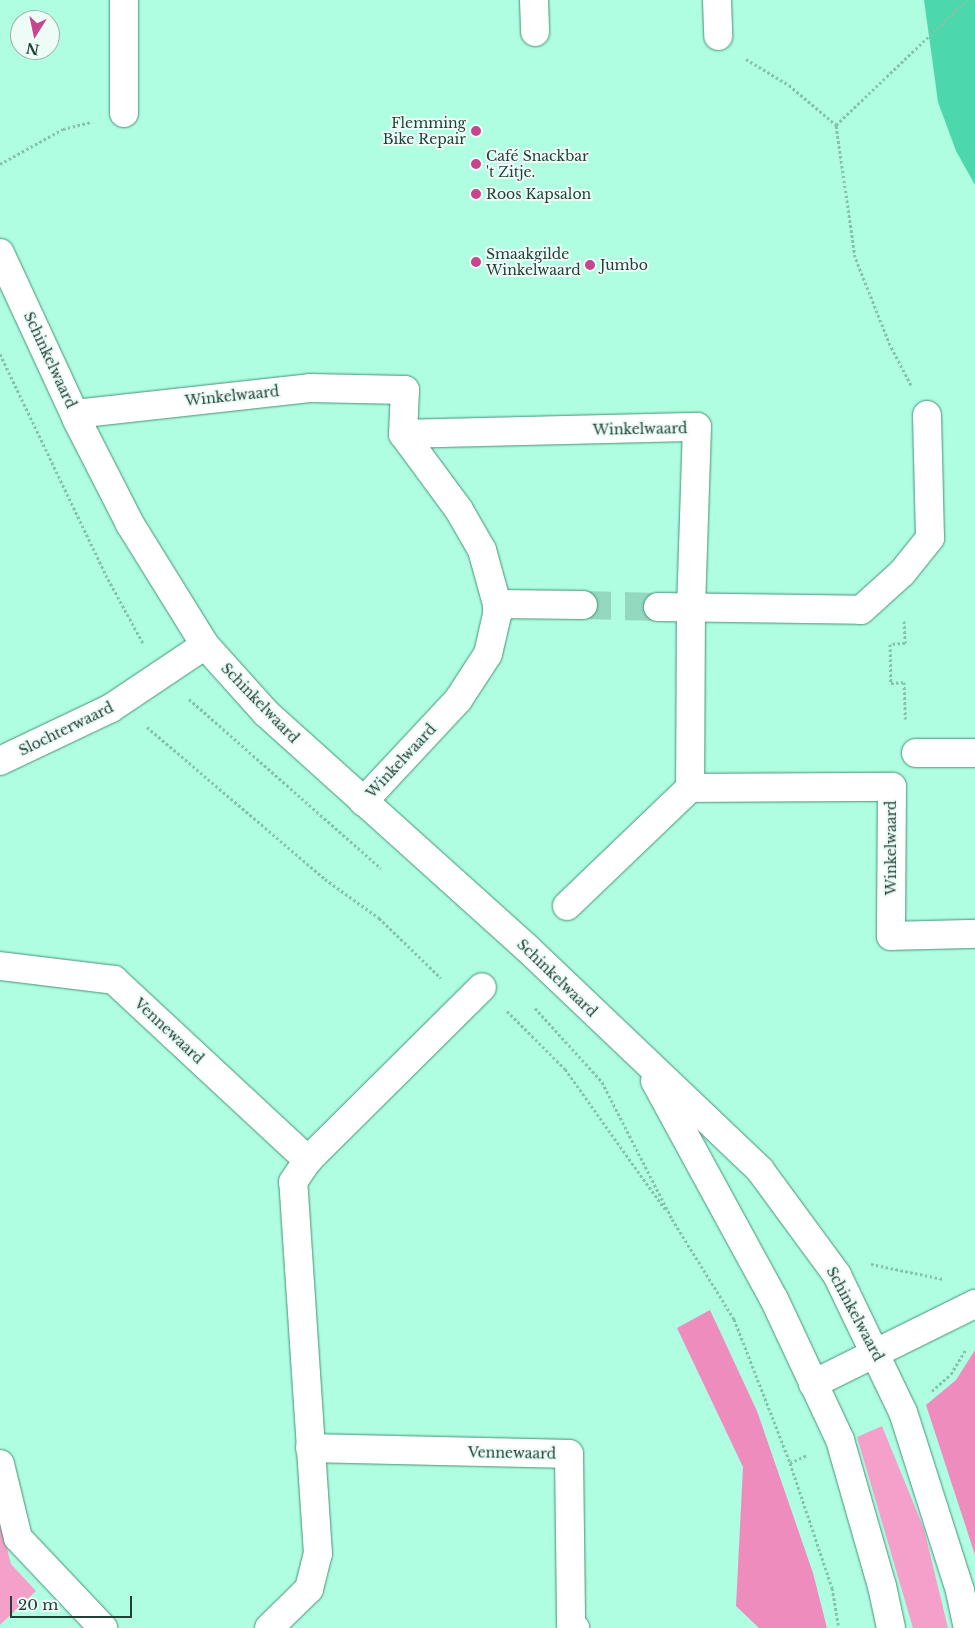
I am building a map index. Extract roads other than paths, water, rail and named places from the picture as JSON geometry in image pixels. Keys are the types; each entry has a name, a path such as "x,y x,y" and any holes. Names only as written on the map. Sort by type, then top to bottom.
{"street":[{"path":"124,0 124,114"},
{"path":"534,0 535,32"},
{"path":"717,0 718,36"},
{"name":"Schinkelwaard","path":"0,253 74,414 130,524 205,645 266,713 526,948 760,1170 837,1275 876,1351 903,1412 932,1498 968,1628"},
{"name":"Winkelwaard","path":"74,414 310,388 405,390 403,434 459,510 482,550 498,604 488,654 458,700 363,802"},
{"path":"658,607 861,610 902,573 930,538 927,415"},
{"name":"Winkelwaard","path":"403,434 697,428 691,607 690,788 892,786 891,936 975,934"},
{"path":"498,604 583,605"},
{"name":"Slochterwaard","path":"0,761 121,701 205,645"},
{"path":"916,753 975,752"},
{"path":"567,906 690,788"},
{"name":"Vennewaard","path":"0,966 114,980 308,1160"},
{"path":"269,1628 309,1589 318,1554 293,1182 308,1160 474,995"},
{"name":"Schinkelwaard","path":"643,1059 774,1298 840,1440 882,1586 891,1628"},
{"path":"813,1384 876,1351 975,1304"},
{"name":"Vennewaard","path":"310,1448 569,1454 571,1624 575,1628"},
{"path":"0,1464 18,1538 103,1628"}],"tunnel":[{"path":"583,605 658,607"}],"place":[{"name":"Flemming Bike Repair","path":"476,131"},
{"name":"Café Snackbar 't Zitje.","path":"476,164"},
{"name":"Roos Kapsalon","path":"476,194"},
{"name":"Smaakgilde Winkelwaard","path":"476,262"},
{"name":"Jumbo","path":"590,265"}]}
